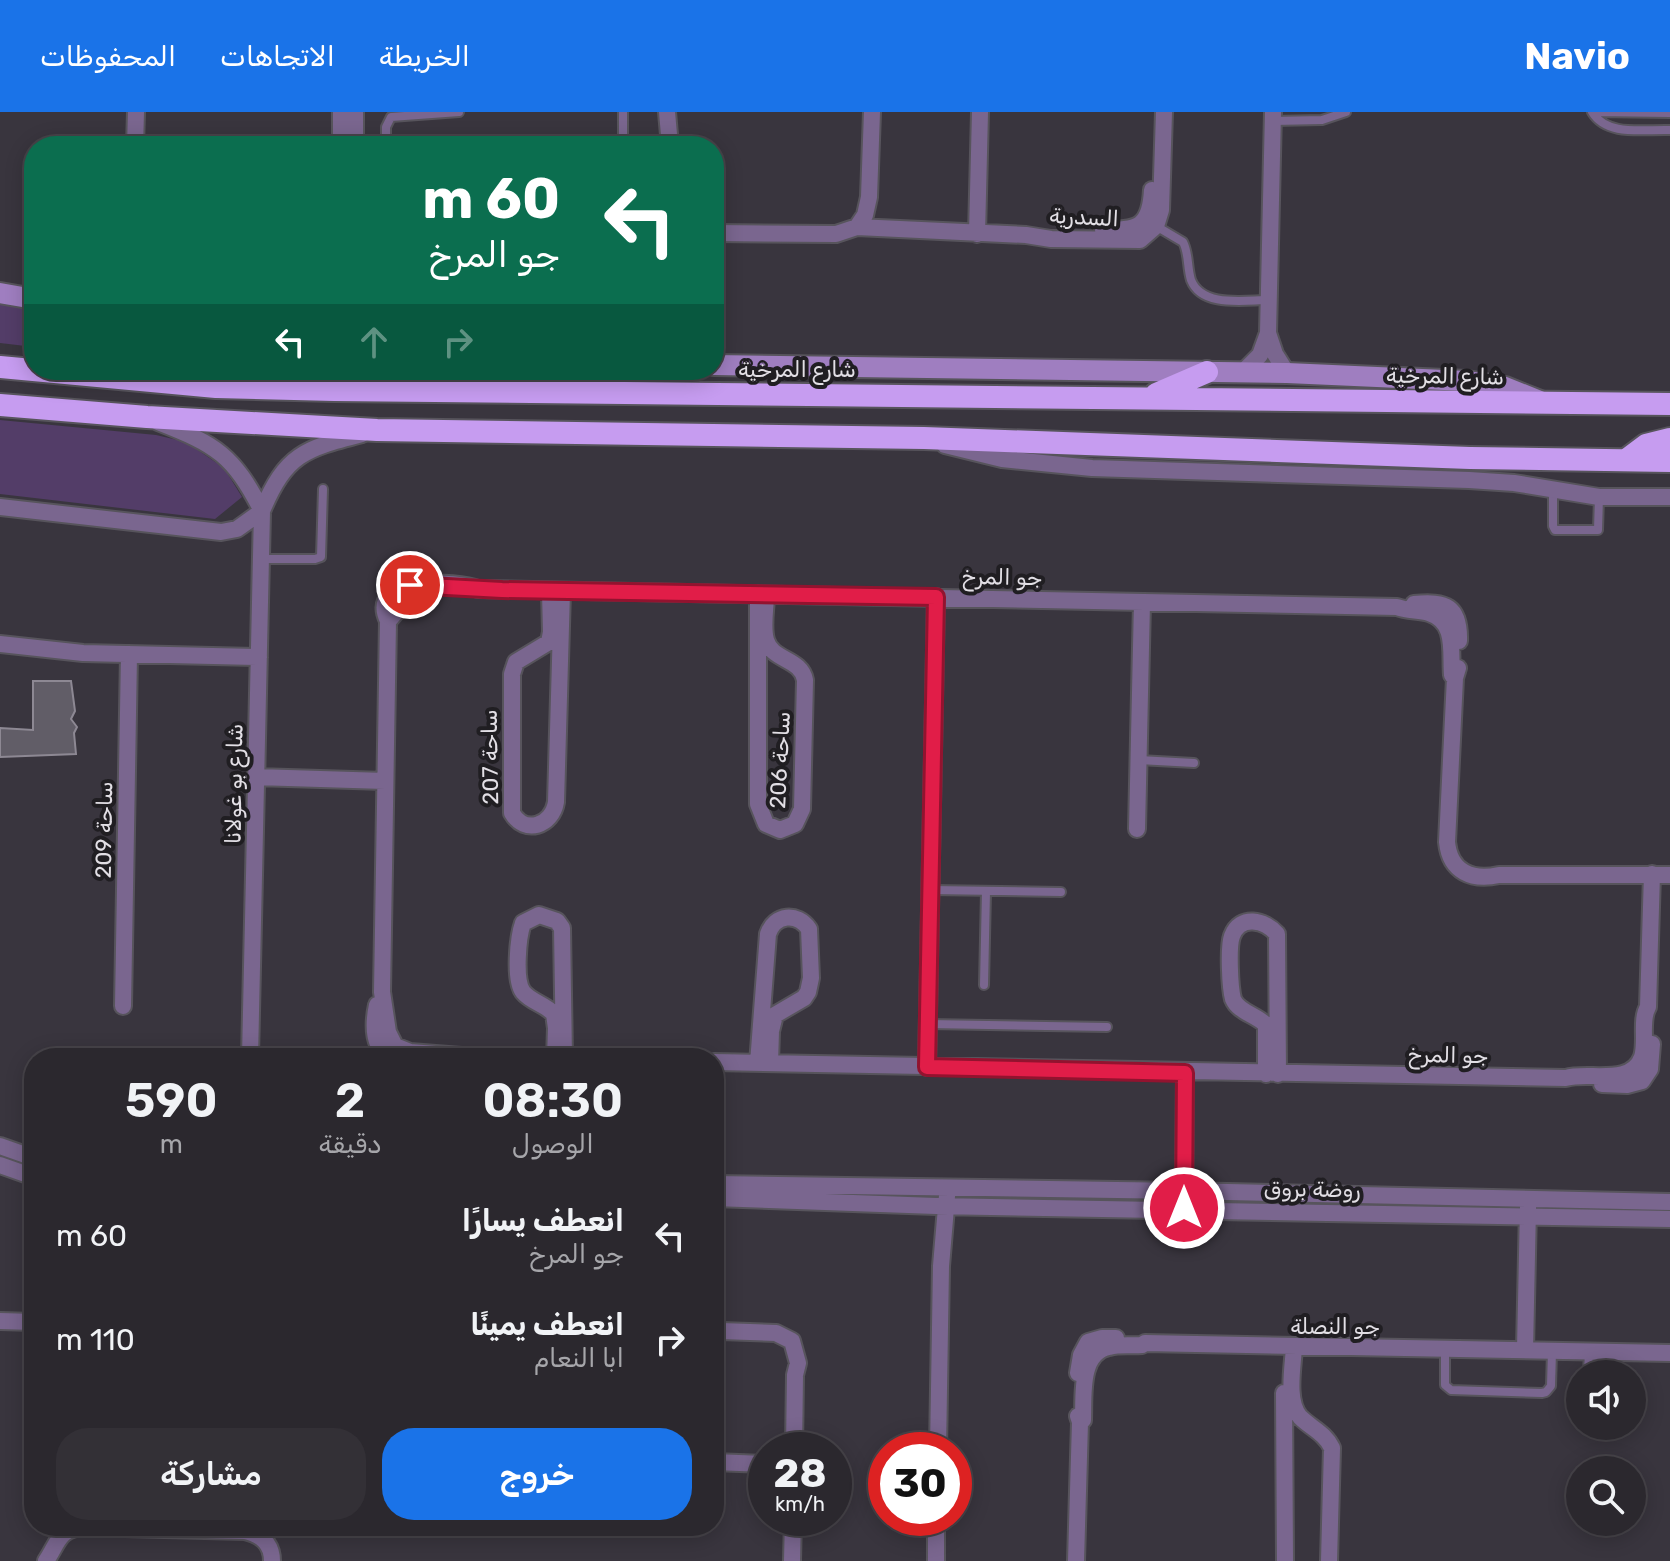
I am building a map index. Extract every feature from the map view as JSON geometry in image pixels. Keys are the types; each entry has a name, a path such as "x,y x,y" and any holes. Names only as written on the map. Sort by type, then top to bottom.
{"highway":[{"name":"شارع المرخية","path":"0,367 24,369"},
{"path":"1148,397 1207,372"},
{"name":"شارع المرخية","path":"140,380 216,387 455,392 1670,404"},
{"path":"0,405 377,430 924,438 1470,458 1670,461"},
{"path":"1626,460 1646,445 1670,439"}],"main road":[{"path":"0,293 24,297"},
{"name":"شارع المرخية","path":"724,365 1287,373 1489,384 1547,404"}],"street":[{"path":"135,136 136,112"},
{"path":"341,112 341,136"},
{"path":"355,112 355,136"},
{"path":"724,223 835,225 847,221 856,212 862,196 865,112"},
{"path":"857,227 865,215 869,197 872,112"},
{"path":"977,234 980,112"},
{"name":"السدرية","path":"1026,235 1043,230 1128,230 1143,222 1151,199 1154,112"},
{"path":"1156,226 1162,200 1164,112"},
{"path":"1243,372 1260,355 1268,333 1273,116"},
{"name":"السدرية","path":"1026,235 1051,239 1130,241 1144,237 1156,226"},
{"path":"724,233 836,234 857,227 1026,235"},
{"path":"1268,333 1275,354 1287,373"},
{"path":"216,387 241,380"},
{"path":"422,380 455,392"},
{"path":"0,507 221,532 237,529 262,511 235,464 195,436 147,417"},
{"name":"شارع بو غولانا","path":"250,1048 262,511 272,487 286,466 310,450 377,430"},
{"path":"924,438 1002,459 1092,468 1478,480 1599,497 1670,497"},
{"name":"جو المرخ","path":"400,1048 395,1046 388,1032 382,992 388,621 402,602 416,593 471,592 478,589 936,597 1397,607 1429,613 1445,622 1450,633 1452,675 1455,678 1448,851 1460,872 1487,877 1652,874 1644,1049 1635,1067 1620,1075 1566,1078 1185,1073 724,1062"},
{"name":"ساحة 207","path":"556,591 560,670 555,812 544,823 523,824 516,820 511,804 512,674 516,662 546,645 550,637 556,591"},
{"name":"ساحة 206","path":"762,594 766,640 773,651 800,669 805,680 802,809 795,824 780,830 766,824 759,812 758,677 762,594"},
{"path":"927,1067 936,597"},
{"path":"1137,829 1142,602"},
{"path":"0,644 83,653 259,657"},
{"path":"533,653 549,658 560,670"},
{"name":"ساحة 209","path":"123,1006 129,654"},
{"path":"758,677 769,665 786,659"},
{"path":"256,777 385,781"},
{"path":"1652,874 1670,875"},
{"path":"555,1048 556,1021 551,1010 523,992 518,976 520,930 529,918 548,916 562,928 564,1048"},
{"path":"779,919 800,920 806,924 811,935 811,985 804,998 775,1015 764,1063 763,987 770,927 779,919"},
{"path":"1249,921 1260,921 1277,934 1279,998 1272,1074 1266,1025 1256,1015 1240,1008 1232,994 1233,935 1239,926 1249,921"},
{"path":"539,1002 553,996 564,986"},
{"path":"763,987 774,999 788,1006"},
{"name":"جو المرخ","path":"380,1048 375,1036 375,1018 382,992"},
{"path":"1256,1015 1279,998"},
{"path":"1184,1208 1185,1073"},
{"path":"0,1146 24,1154"},
{"path":"0,1165 24,1173"},
{"name":"روضة بروق","path":"724,1184 1184,1191 1528,1207 1670,1219"},
{"path":"938,1432 941,1266 937,1250 942,1186"},
{"name":"روضة بروق","path":"724,1198 942,1206 1184,1208 1528,1207 1670,1202"},
{"path":"1525,1350 1528,1207"},
{"path":"0,1321 24,1322"},
{"path":"724,1331 776,1333 792,1341 798,1356 794,1432"},
{"name":"جو النصلة","path":"1076,1561 1080,1422 1083,1420 1088,1365 1095,1353 1109,1347 1145,1343 1670,1353"},
{"path":"1289,1347 1294,1407 1327,1439 1333,1456 1329,1561"},
{"path":"1285,1561 1284,1445 1289,1347"},
{"path":"1284,1445 1297,1434 1314,1428"},
{"path":"724,1455 748,1456"},
{"path":"724,1462 748,1463"},
{"path":"50,1558 60,1536"},
{"path":"260,1536 267,1542 272,1561"},
{"path":"792,1561 793,1536"},
{"path":"936,1536 936,1561"}],"lane":[{"path":"386,136 391,117 459,112"},
{"path":"623,112 623,136"},
{"path":"1273,116 1322,120 1346,112"},
{"path":"1670,113 1594,112 1600,123 1612,128 1670,130"},
{"path":"1156,226 1183,242 1193,284 1204,296 1227,300 1269,300"},
{"path":"0,284 24,295"},
{"path":"260,559 321,557 323,489"},
{"path":"1553,491 1555,530 1598,530 1599,497"},
{"path":"1139,760 1194,763"},
{"path":"930,890 1061,892"},
{"path":"984,985 986,891"},
{"path":"928,1024 1107,1027"},
{"path":"1445,1348 1444,1379 1448,1388 1542,1393 1551,1386 1552,1351"},
{"path":"1589,1351 1589,1360"}],"shaded area":[{"path":"0,302 24,306 24,346 0,343"},
{"path":"0,420 156,435 186,442 224,468 242,497 215,519 0,494"}],"building":[{"path":"33,681 71,681 75,711 71,719 77,727 74,733 76,754 0,757 0,728 33,730"}],"route":[{"path":"410,585 502,590 936,597 927,1067 1185,1073 1184,1208"}]}
